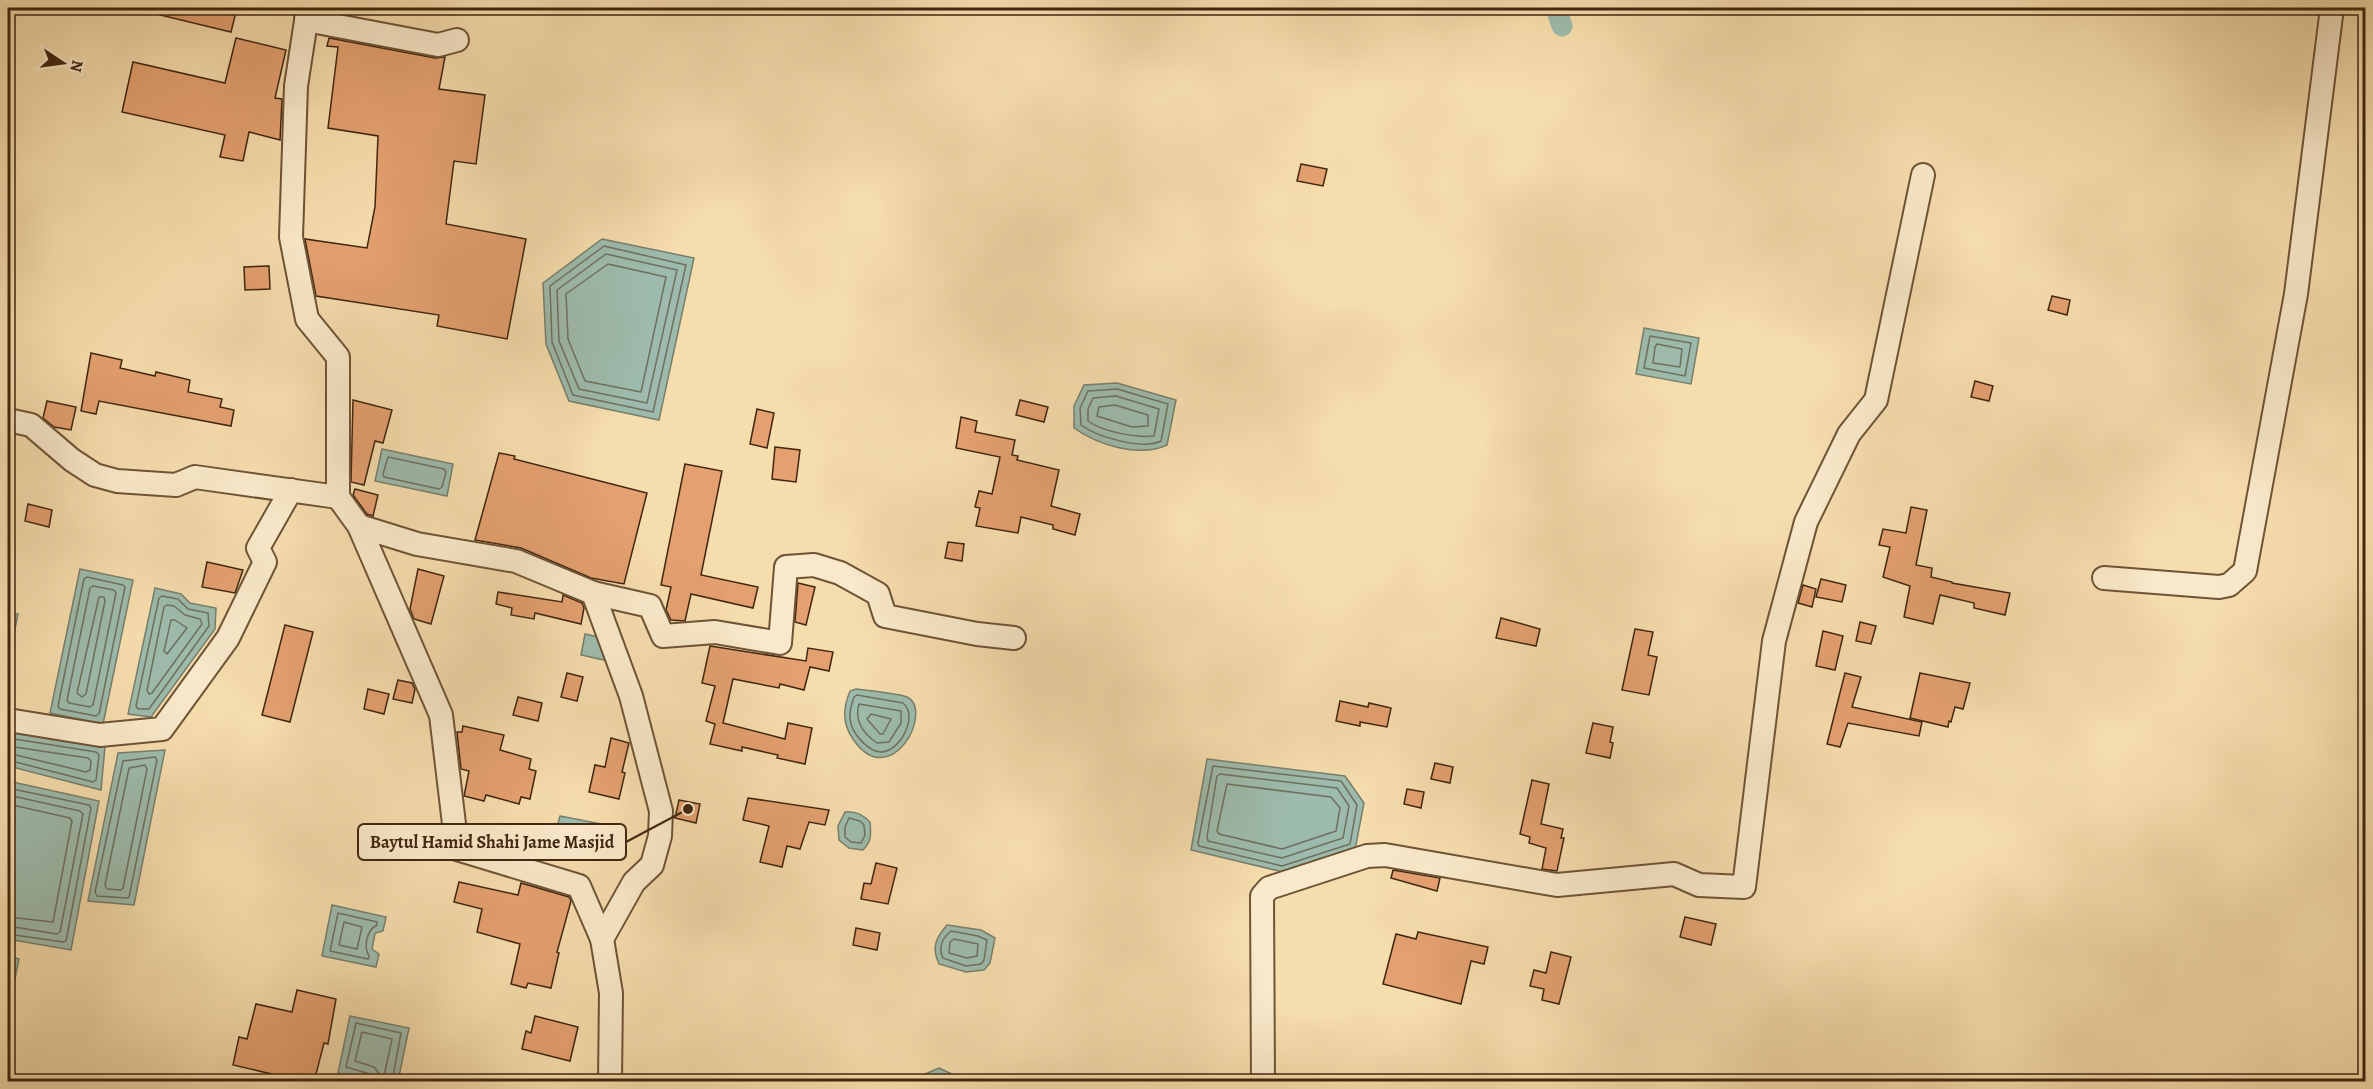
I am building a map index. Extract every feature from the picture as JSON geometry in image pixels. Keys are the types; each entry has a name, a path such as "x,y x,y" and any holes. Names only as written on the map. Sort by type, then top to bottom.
{"street":[{"path":"2104,578 2219,587 2229,585 2245,571 2296,294 2332,8"},
{"path":"458,40 438,45 307,14 296,86 291,237 307,318 338,357 338,497 359,526 441,715 457,849 579,886 602,939 611,993 610,1082"},
{"path":"1263,1082 1262,896 1269,888 1367,856 1385,855 1557,885 1674,874 1699,885 1744,887 1774,641 1806,522 1849,434 1876,400 1923,175"},
{"path":"8,420 32,425 72,460 95,475 117,481 176,485 195,477 338,497"},
{"path":"8,720 100,735 162,729 228,638 265,562 258,548 291,490"},
{"path":"359,526 417,544 516,561 593,592 650,606 663,636 715,632 780,643 786,567 814,565 840,573 878,594 885,616 977,634 1014,638"},
{"path":"593,592 631,696 661,811 660,836 652,864 634,882 602,939"}],"water":[{"path":"602,239 694,258 659,420 569,401 546,344 543,283"},
{"path":"1644,328 1699,338 1691,384 1636,374"},
{"path":"1117,383 1176,400 1167,445 1144,450 1119,448 1095,440 1074,428 1074,406 1084,385"},
{"path":"382,449 453,464 447,496 375,481"},
{"path":"80,569 133,580 103,724 50,713"},
{"path":"155,588 181,594 190,603 216,608 215,629 151,717 128,714"},
{"path":"8,612 18,614 9,658 8,658"},
{"path":"585,634 608,639 604,660 581,655"},
{"path":"856,689 907,697 914,705 916,717 912,731 894,754 881,758 867,754 849,733 845,721 845,709 850,691"},
{"path":"8,732 105,747 101,790 8,766"},
{"path":"165,750 134,905 88,901 118,753"},
{"path":"1207,759 1345,776 1364,803 1355,850 1283,872 1191,850"},
{"path":"8,781 99,801 71,950 8,939"},
{"path":"845,812 858,814 870,822 870,837 863,850 849,848 839,840 838,826"},
{"path":"560,816 607,825 604,837 557,827"},
{"path":"332,905 386,917 383,931 375,933 372,949 379,954 376,967 322,956"},
{"path":"947,925 981,930 995,938 990,963 984,970 966,972 939,964 935,953 936,943"},
{"path":"8,956 19,959 8,1013"},
{"path":"350,1016 409,1028 398,1081 380,1081 338,1073"},
{"path":"939,1068 954,1075 957,1081 909,1081"}],"building":[{"path":"157,8 219,8 236,12 231,32 156,14"},
{"path":"236,38 286,50 275,98 282,99 280,140 249,132 243,161 220,157 225,135 122,112 133,62 225,83"},
{"path":"329,38 435,58 445,57 439,89 485,95 476,164 454,161 446,224 526,239 507,339 437,326 439,315 316,296 305,239 367,248 375,207 378,136 328,128 338,47 327,46"},
{"path":"1301,164 1327,169 1323,186 1297,181"},
{"path":"269,266 270,289 245,290 244,267"},
{"path":"2052,296 2070,300 2067,315 2048,310"},
{"path":"91,353 122,360 120,368 155,376 156,372 190,380 188,392 222,399 220,407 234,410 231,426 99,401 96,414 81,411"},
{"path":"1975,381 1993,386 1989,401 1971,397"},
{"path":"353,400 392,410 383,443 375,441 364,485 351,482"},
{"path":"1020,400 1048,407 1044,422 1016,415"},
{"path":"47,401 76,407 71,430 54,427 43,418"},
{"path":"757,409 774,413 767,448 750,444"},
{"path":"961,417 977,421 975,432 1015,440 1012,455 1018,456 1017,460 1059,470 1051,506 1080,514 1075,535 1053,529 1053,525 1021,517 1018,533 976,526 980,508 975,507 979,491 992,494 1000,457 956,448"},
{"path":"775,447 800,450 796,482 772,479"},
{"path":"499,453 515,456 514,459 647,493 624,584 591,578 521,548 475,540"},
{"path":"685,464 722,471 701,575 758,587 753,608 691,594 685,621 671,620 666,610 671,587 661,585"},
{"path":"355,489 378,495 373,516 367,514 353,495"},
{"path":"28,504 52,510 49,527 25,521"},
{"path":"1911,507 1927,510 1916,565 1932,568 1931,577 2010,593 2005,615 1974,608 1974,603 1940,595 1933,624 1904,617 1910,586 1883,577 1890,547 1879,545 1883,529 1906,533"},
{"path":"948,542 964,544 962,561 945,558"},
{"path":"207,562 243,570 235,593 202,587"},
{"path":"418,569 444,576 431,624 414,619 410,609"},
{"path":"1821,579 1846,585 1842,602 1816,597"},
{"path":"798,583 815,587 806,625 795,622"},
{"path":"1803,585 1816,589 1812,607 1798,603"},
{"path":"498,592 562,602 563,595 582,603 584,608 581,624 535,613 534,619 511,615 512,608 496,604"},
{"path":"1501,618 1540,629 1536,646 1496,638"},
{"path":"1860,622 1876,626 1871,644 1856,641"},
{"path":"285,625 313,632 290,722 262,715"},
{"path":"1635,629 1653,632 1648,655 1657,657 1649,695 1622,690"},
{"path":"1823,631 1843,636 1835,670 1816,666"},
{"path":"710,646 806,661 808,648 833,652 829,671 810,667 804,690 780,684 779,688 733,679 723,723 785,739 788,723 812,728 805,764 742,747 742,751 710,744 715,724 706,721 715,686 702,683"},
{"path":"567,673 583,677 577,701 561,697"},
{"path":"1845,673 1861,677 1852,707 1922,722 1919,736 1848,723 1840,747 1827,744"},
{"path":"1920,673 1970,683 1963,709 1955,707 1948,727 1910,718"},
{"path":"398,680 412,683 415,689 412,703 393,699"},
{"path":"368,689 389,694 384,714 364,709"},
{"path":"518,697 542,703 538,721 513,715"},
{"path":"1340,701 1368,707 1369,703 1391,708 1387,727 1360,722 1360,726 1336,721"},
{"path":"1593,723 1613,727 1610,758 1586,753"},
{"path":"463,726 504,735 500,750 531,759 529,769 536,771 530,799 521,797 519,804 486,795 484,801 464,796 469,771 461,769 457,732 462,732"},
{"path":"611,738 629,743 619,799 589,792 595,765 605,767"},
{"path":"1435,763 1453,767 1450,783 1431,779"},
{"path":"1532,780 1549,784 1541,824 1563,829 1561,838 1564,838 1557,871 1542,869 1546,848 1529,843 1530,837 1520,834"},
{"path":"1407,789 1424,792 1421,808 1404,804"},
{"path":"748,798 829,810 825,825 809,822 800,849 787,846 782,867 760,862 769,826 743,820"},
{"path":"679,800 700,804 696,823 675,818"},
{"path":"876,863 897,868 888,904 861,899 864,883 871,884"},
{"path":"1393,870 1440,878 1437,891 1391,878"},
{"path":"459,882 518,895 521,883 569,897 571,901 557,952 559,953 551,988 528,983 526,988 511,984 520,944 477,932 482,909 454,902"},
{"path":"1685,917 1716,924 1711,945 1680,937"},
{"path":"856,928 880,933 877,950 853,945"},
{"path":"1418,932 1488,947 1484,964 1471,961 1461,1004 1383,984 1396,934 1416,939"},
{"path":"1551,952 1571,957 1559,1004 1542,1000 1544,989 1530,986 1534,970 1546,973"},
{"path":"297,990 336,999 328,1044 324,1043 314,1082 288,1082 289,1078 233,1065 239,1037 247,1039 256,1004 292,1012"},
{"path":"535,1016 578,1027 570,1061 522,1049 526,1031 531,1033"}],"waterway":[{"path":"1556,8 1562,26"}],"place":[{"name":"Baytul Hamid Shahi Jame Masjid","path":"688,809"}]}
